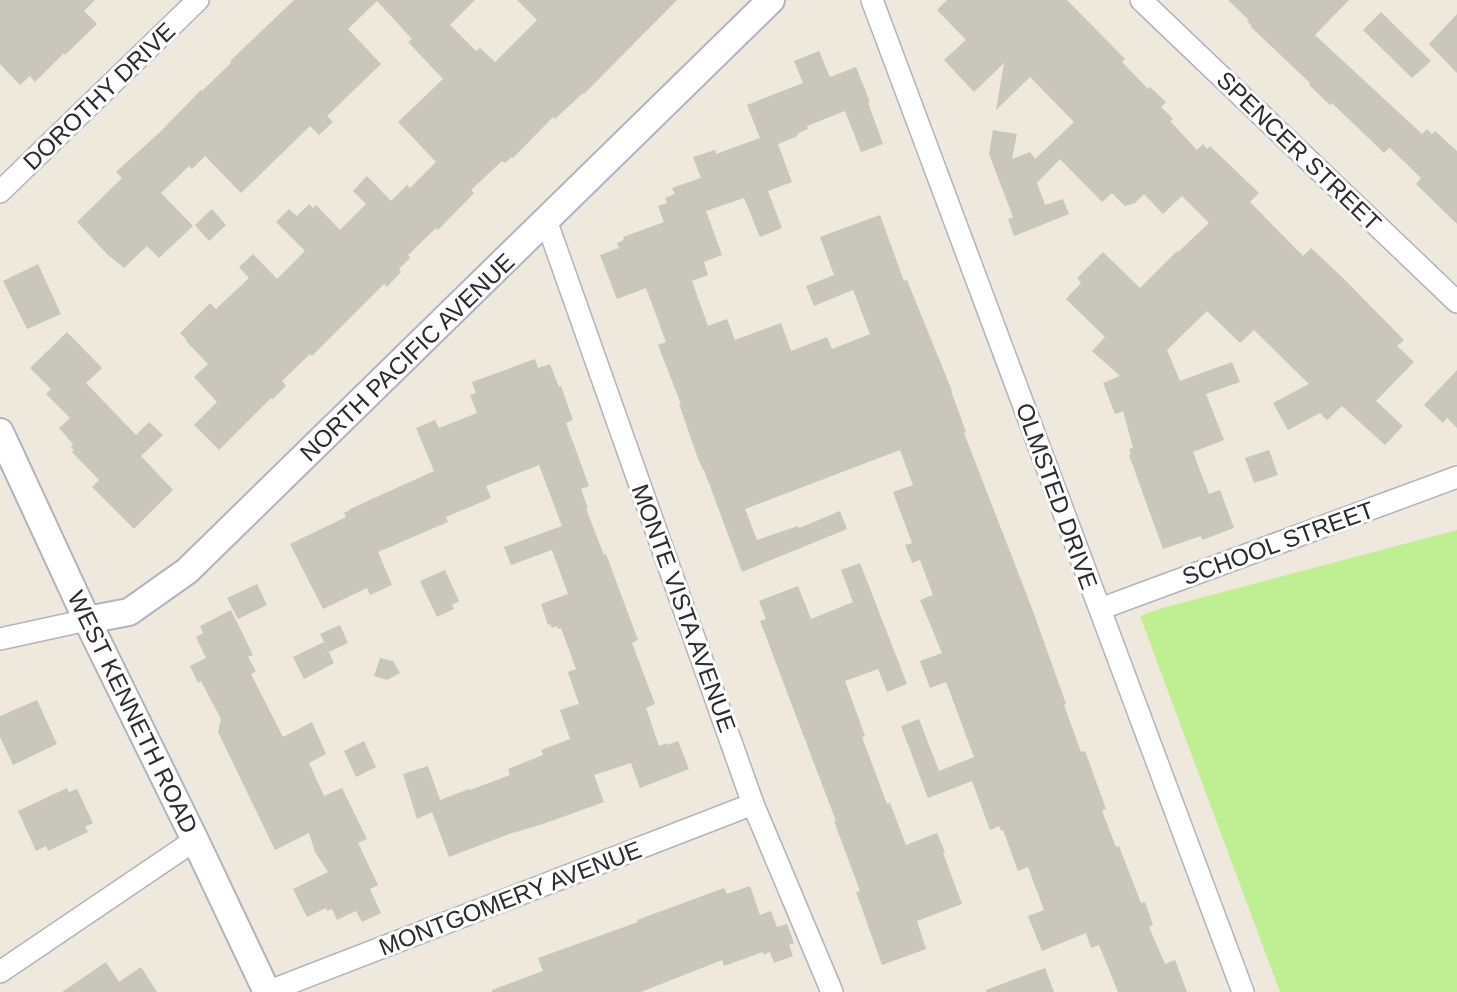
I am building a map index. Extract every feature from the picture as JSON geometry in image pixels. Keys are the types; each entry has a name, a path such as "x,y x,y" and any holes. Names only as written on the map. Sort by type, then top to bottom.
{"street":[{"name":"DOROTHY DRIVE","path":"0,192 198,0"},
{"name":"NORTH PACIFIC AVENUE","path":"0,639 129,612 187,571 771,0"},
{"name":"OLMSTED DRIVE","path":"872,0 1243,992"},
{"name":"SPENCER STREET","path":"1141,0 1457,302"},
{"name":"MONTE VISTA AVENUE","path":"546,220 753,804 832,992"},
{"name":"WEST KENNETH ROAD","path":"0,432 87,620 267,992"},
{"name":"SCHOOL STREET","path":"1100,609 1457,477"},
{"name":"MONTGOMERY AVENUE","path":"267,992 753,804"},
{"path":"0,972 195,840"}],"green space":[{"path":"1457,530 1457,992 1280,992 1140,616"}],"building":[{"path":"0,0 95,0 84,11 97,24 35,82 30,76 20,85 0,64"},
{"path":"294,0 475,0 450,25 476,51 480,48 495,62 537,20 517,0 677,0 584,94 555,119 553,117 513,158 505,163 502,161 471,190 474,193 438,230 436,228 408,255 410,258 399,269 401,272 387,287 384,284 312,356 310,354 282,381 286,386 219,450 194,425 217,402 194,377 208,364 180,333 210,303 216,309 249,278 239,267 253,254 277,279 305,251 276,222 289,209 297,216 309,204 313,208 316,205 340,230 366,204 353,191 367,176 391,201 407,185 410,188 436,162 398,122 443,79 408,42 412,39 377,1 348,29 381,64 327,116 333,122 319,135 310,126 241,193 205,156 192,169 189,166 161,193 193,226 159,258 147,246 124,268 77,222 122,178 116,172"},
{"path":"947,0 1067,0 1125,59 1122,62 1148,89 1150,87 1166,102 1161,107 1173,119 1170,121 1197,150 1203,144 1207,149 1210,146 1259,193 1250,202 1303,256 1311,248 1404,340 1397,346 1414,362 1376,401 1403,426 1385,445 1342,406 1327,420 1320,413 1288,430 1273,403 1309,384 1254,330 1240,343 1207,311 1167,350 1180,381 1232,362 1240,382 1206,394 1224,440 1193,452 1209,494 1220,490 1234,528 1202,540 1201,536 1163,549 1129,455 1129,449 1133,448 1123,411 1115,414 1103,383 1120,376 1092,351 1105,337 1066,299 1081,283 1077,278 1103,252 1140,288 1209,223 1182,196 1163,214 1144,194 1135,203 1125,206 1112,193 1102,202 1060,159 1037,183 1045,205 1063,199 1069,214 1014,236 1008,219 1013,217 989,154 993,130 1017,134 1012,159 1030,152 1035,159 1074,122 1030,77 996,110 1004,63 974,92 944,60 966,40 937,10"},
{"path":"1228,0 1349,0 1315,35 1422,134 1427,129 1432,134 1435,131 1457,151 1457,224 1416,184 1421,178 1391,149 1384,153 1332,103 1330,105 1251,27 1247,21 1249,20"},
{"path":"1381,12 1431,61 1412,78 1363,30"},
{"path":"1457,14 1457,73 1429,44"},
{"path":"819,51 830,77 856,67 883,144 861,152 845,111 807,126 808,129 797,134 798,136 778,144 792,182 768,191 782,228 760,237 744,198 706,211 722,255 704,262 708,275 692,281 708,326 727,319 735,340 781,323 791,351 827,337 832,349 870,334 853,290 814,306 806,286 834,275 820,237 880,215 904,281 907,280 952,391 966,432 964,433 1033,611 1081,752 1085,751 1106,809 1102,811 1116,847 1119,846 1141,903 1145,902 1153,925 1149,927 1165,964 1175,960 1187,992 1118,992 1099,945 1091,948 1086,933 1042,951 1028,916 1044,910 1028,867 1018,871 1003,830 1001,831 999,826 990,830 972,781 928,798 901,726 919,719 939,771 974,757 946,682 930,688 920,661 942,653 920,600 933,595 920,560 912,563 905,545 912,543 893,492 913,485 900,450 745,509 757,540 798,526 799,528 840,511 847,529 742,572 658,345 666,342 646,288 617,299 600,255 619,248 617,243 624,240 623,237 664,222 658,206 667,203 665,198 675,194 672,188 701,178 693,157 715,150 716,154 760,138 747,105 803,83 794,61"},
{"path":"212,209 226,225 209,241 195,225"},
{"path":"38,264 61,314 27,329 3,281"},
{"path":"67,332 102,368 86,383 136,435 149,422 163,435 141,456 173,490 134,529 92,487 99,480 72,452 73,444 59,428 70,418 46,394 51,389 30,368"},
{"path":"535,359 538,368 550,364 573,420 566,423 589,486 581,489 588,508 586,509 638,640 632,643 655,704 646,708 659,746 678,741 689,769 640,788 631,763 594,775 604,802 449,857 432,812 417,819 403,774 428,766 440,800 510,775 508,769 543,755 541,750 570,739 560,710 579,704 568,672 576,669 561,628 548,625 541,604 568,594 552,550 511,565 504,547 562,526 539,465 486,486 491,498 446,517 448,522 378,552 392,585 370,595 367,588 323,609 290,544 346,517 344,513 350,509 434,471 416,428 435,420 439,428 477,413 470,395 476,393 472,382"},
{"path":"1457,370 1457,428 1447,418 1443,423 1424,405"},
{"path":"1269,450 1278,475 1254,483 1245,458"},
{"path":"860,563 907,684 887,692 878,669 845,681 865,736 862,737 887,804 890,803 906,845 937,833 962,904 917,921 926,949 882,965 856,892 860,891 836,821 760,621 766,619 759,601 798,586 811,619 853,602 841,570"},
{"path":"445,570 459,601 452,605 454,609 437,617 420,581"},
{"path":"257,584 267,605 238,619 227,598"},
{"path":"231,610 253,655 248,657 256,671 251,674 283,737 312,722 326,754 309,763 324,796 342,788 367,839 358,843 378,885 370,889 381,913 362,922 356,911 337,920 332,909 327,911 326,908 307,917 293,889 328,872 315,852 309,833 275,850 218,732 221,719 190,666 206,658 196,637 203,633 200,626"},
{"path":"340,625 348,643 329,652 320,634"},
{"path":"324,642 334,663 304,679 293,657"},
{"path":"380,658 393,661 400,673 387,680 374,676"},
{"path":"37,700 57,744 13,765 0,737 0,716"},
{"path":"364,741 376,767 356,777 344,751"},
{"path":"67,788 69,792 77,789 93,823 85,827 88,832 48,851 46,846 36,851 18,811"},
{"path":"750,886 760,915 771,911 777,927 787,924 794,943 789,945 793,956 774,963 770,952 763,955 763,952 724,966 722,960 641,992 492,992 543,971 538,958 724,888 727,894"},
{"path":"106,962 119,982 141,967 157,992 62,992"},
{"path":"1045,968 1054,992 986,992 986,990"}]}
